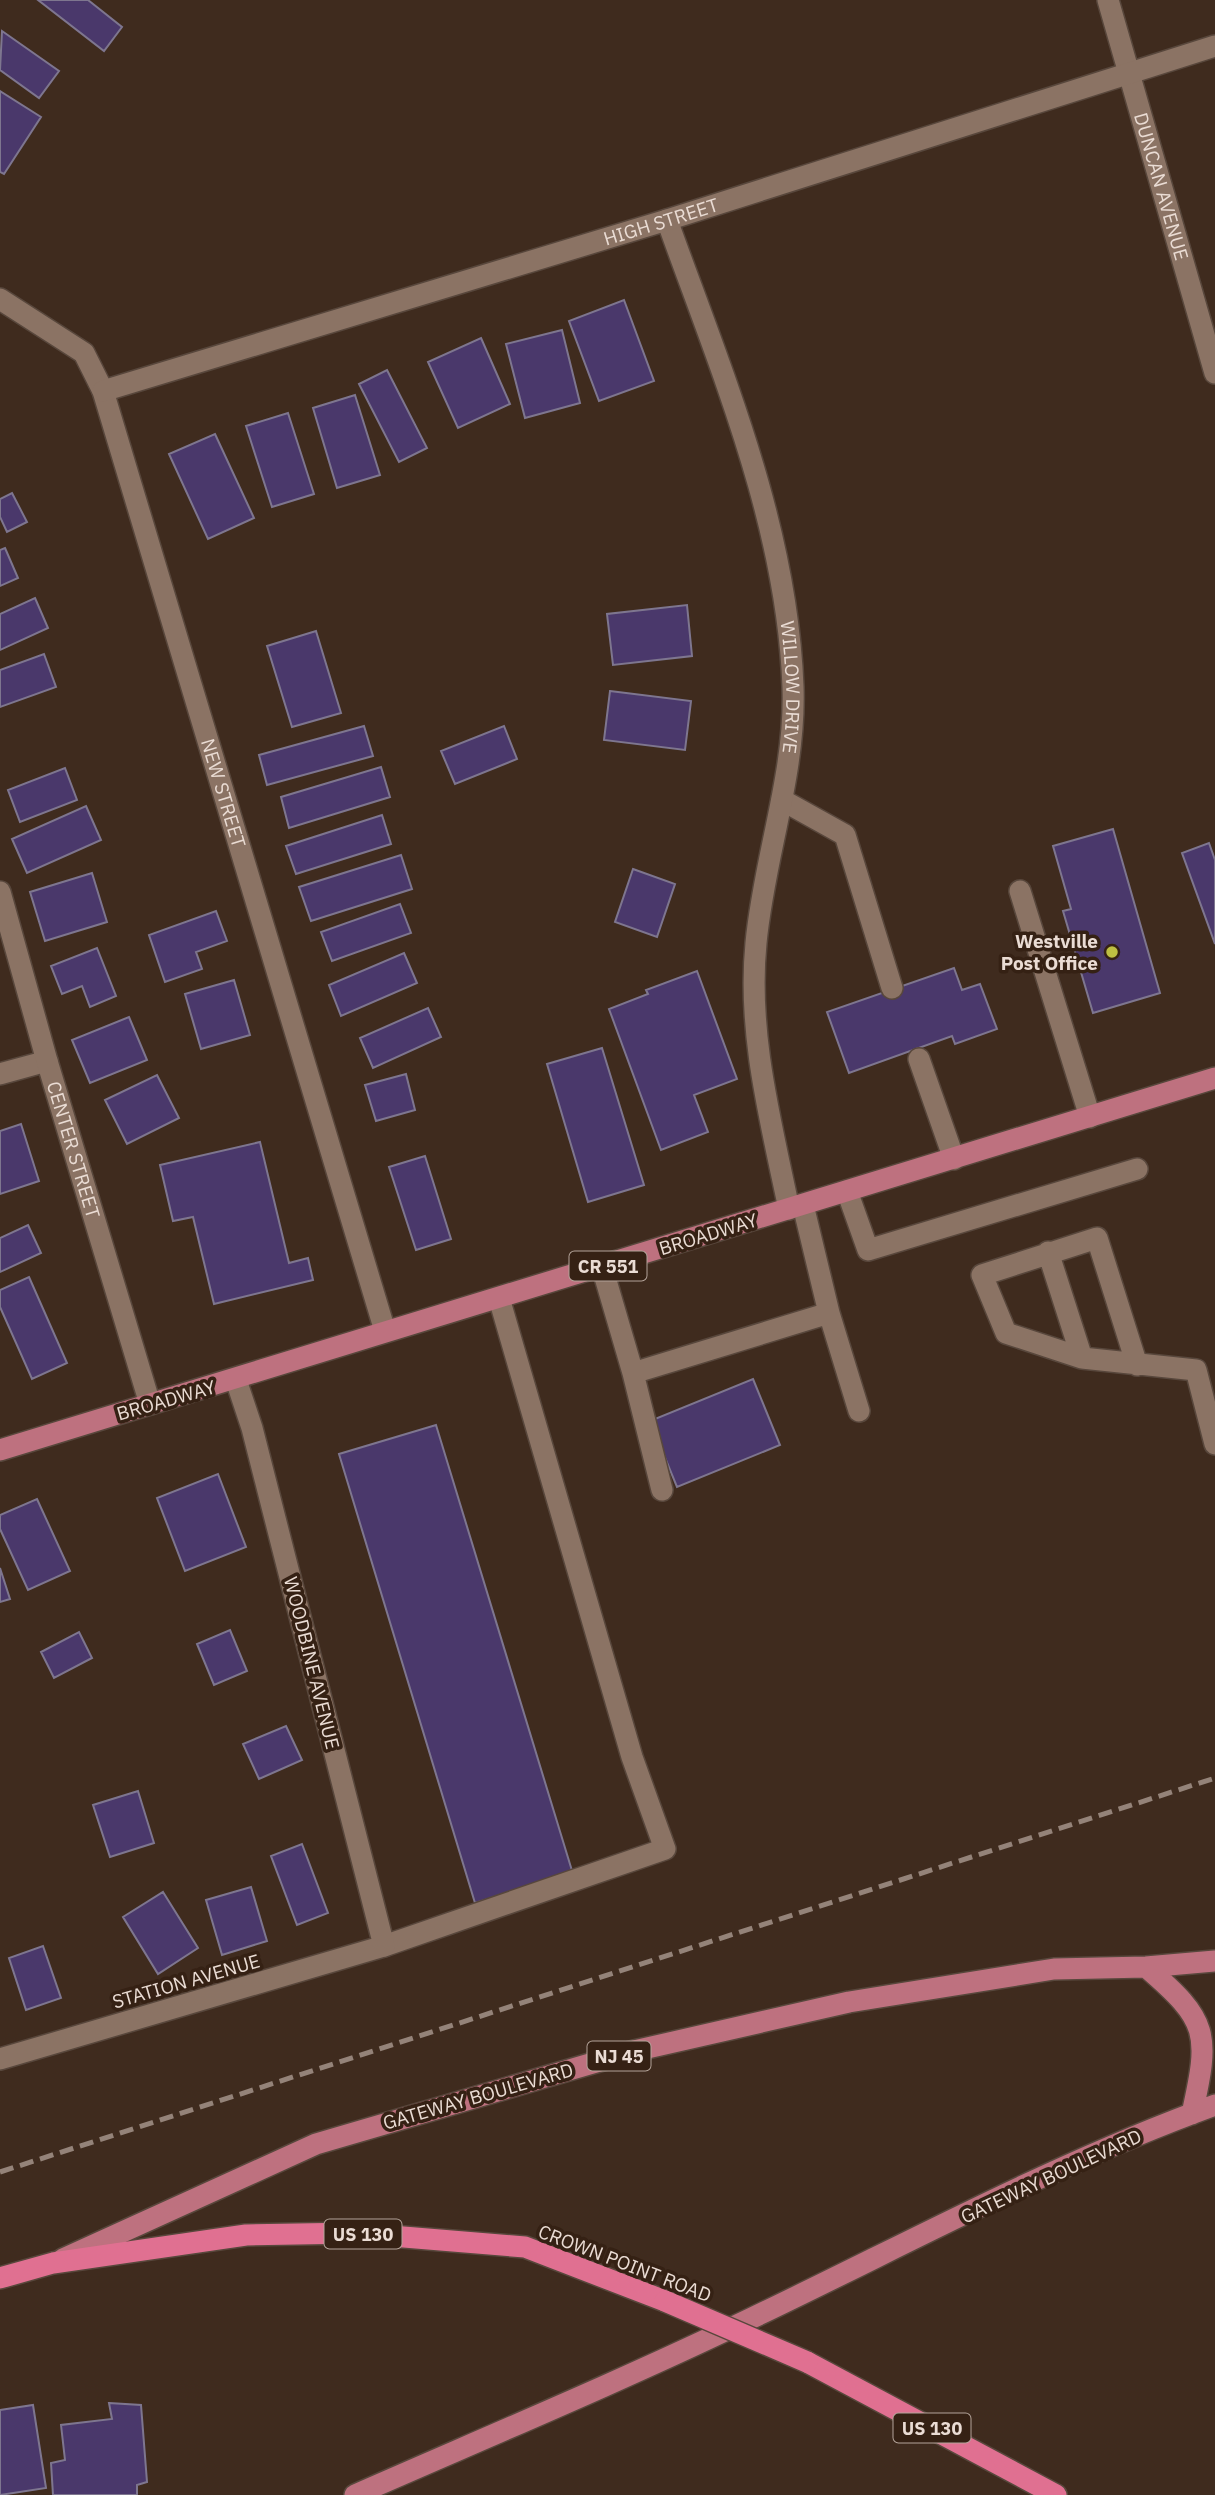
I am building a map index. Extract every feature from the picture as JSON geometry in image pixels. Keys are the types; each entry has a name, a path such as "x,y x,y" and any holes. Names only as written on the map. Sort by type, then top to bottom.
{"highway":[{"name":"CROWN POINT ROAD","path":"53,2263 246,2235 355,2233 525,2247 664,2301 807,2362 1056,2495"},
{"name":"US 130","path":"0,2278 53,2263"}],"main road":[{"name":"BROADWAY","path":"0,1450 236,1380 385,1331 1215,1078"},
{"name":"GATEWAY BOULEVARD","path":"53,2263 316,2144 634,2051 849,2001 1054,1969 1146,1967 1215,1961"},
{"path":"1146,1967 1183,1999 1200,2024 1202,2068 1192,2114"},
{"name":"GATEWAY BOULEVARD","path":"355,2495 463,2450 750,2319 1074,2162 1215,2105"}],"street":[{"name":"DUNCAN AVENUE","path":"1108,0 1215,373"},
{"name":"HIGH STREET","path":"103,391 667,220 1215,46"},
{"name":"WILLOW DRIVE","path":"667,220 751,455 770,524 785,603 793,690 788,764 761,902 754,982 760,1063 796,1207 859,1411"},
{"name":"NEW STREET","path":"0,299 84,353 103,391 385,1331"},
{"path":"782,800 845,835 892,988"},
{"path":"1020,891 1090,1117"},
{"name":"CENTER STREET","path":"0,892 47,1061 150,1405"},
{"path":"919,1059 954,1159"},
{"path":"0,1074 47,1061"},
{"path":"847,1191 868,1250 1137,1170"},
{"path":"1137,1365 1097,1238 982,1275 1006,1333 1082,1358 1137,1365 1196,1370 1215,1444"},
{"path":"1048,1252 1082,1358"},
{"path":"602,1267 663,1490"},
{"name":"STATION AVENUE","path":"0,2059 384,1946 666,1849 632,1756 499,1298"},
{"path":"633,1373 829,1312"},
{"name":"WOODBINE AVENUE","path":"236,1380 255,1442 384,1946"}],"building":[{"path":"38,0 88,0 122,27 104,51"},
{"path":"2,31 59,71 39,98 0,70"},
{"path":"0,91 41,117 4,174 0,172"},
{"path":"624,300 654,381 599,401 569,321"},
{"path":"562,330 580,403 525,418 506,344"},
{"path":"481,338 510,404 458,428 428,362"},
{"path":"387,370 427,448 399,462 359,384"},
{"path":"355,395 380,475 337,488 313,408"},
{"path":"288,413 314,494 272,507 246,426"},
{"path":"215,434 254,518 208,539 169,454"},
{"path":"12,493 27,522 7,532 0,517 0,499"},
{"path":"5,548 18,578 0,586 0,550"},
{"path":"35,598 48,628 0,650 0,614"},
{"path":"687,605 692,656 613,665 607,614"},
{"path":"316,631 341,713 292,727 267,646"},
{"path":"44,654 56,687 0,707 0,670"},
{"path":"610,691 691,701 685,750 604,740"},
{"path":"364,726 373,756 267,785 259,755"},
{"path":"504,726 517,759 455,784 441,751"},
{"path":"381,767 390,797 289,828 281,797"},
{"path":"65,768 77,800 20,822 8,790"},
{"path":"86,806 101,840 27,873 12,839"},
{"path":"382,815 391,844 296,874 286,846"},
{"name":"Westville Post Office","path":"1113,829 1160,993 1093,1013 1063,911 1071,909 1053,846"},
{"path":"1209,843 1215,860 1215,944 1182,853"},
{"path":"401,855 412,889 311,921 299,887"},
{"path":"633,869 675,884 657,937 615,922"},
{"path":"92,873 107,922 45,941 30,892"},
{"path":"400,904 411,933 332,961 321,932"},
{"path":"216,911 227,941 196,952 202,969 165,982 149,935"},
{"path":"97,948 116,996 90,1007 82,986 62,994 51,966"},
{"path":"404,953 417,983 341,1016 329,985"},
{"path":"954,968 962,990 980,984 997,1029 955,1044 952,1036 849,1073 827,1012"},
{"path":"697,971 737,1079 694,1095 708,1132 661,1150 609,1009 648,994 646,990"},
{"path":"234,980 250,1035 201,1049 185,994"},
{"path":"428,1008 441,1037 373,1068 360,1038"},
{"path":"129,1017 147,1060 90,1083 72,1040"},
{"path":"602,1048 644,1185 588,1202 547,1064"},
{"path":"406,1074 415,1110 376,1121 365,1085"},
{"path":"157,1075 179,1118 127,1144 105,1100"},
{"path":"21,1124 39,1181 0,1194 0,1131"},
{"path":"260,1142 289,1263 308,1258 313,1280 214,1304 193,1217 173,1221 160,1165"},
{"path":"425,1156 451,1239 416,1250 389,1167"},
{"path":"28,1225 41,1253 0,1272 0,1238"},
{"path":"29,1277 67,1363 32,1379 0,1307 0,1290"},
{"path":"753,1379 780,1445 677,1487 650,1421"},
{"path":"436,1425 573,1874 475,1903 339,1454"},
{"path":"218,1474 246,1547 185,1571 157,1498"},
{"path":"37,1499 70,1571 28,1590 0,1529 0,1515"},
{"path":"0,1568 10,1599 0,1602"},
{"path":"230,1630 247,1671 214,1685 197,1644"},
{"path":"79,1632 92,1658 54,1678 41,1652"},
{"path":"286,1726 302,1760 259,1779 243,1744"},
{"path":"138,1791 154,1843 110,1857 93,1805"},
{"path":"302,1844 328,1913 297,1925 271,1856"},
{"path":"251,1887 267,1941 222,1955 206,1900"},
{"path":"163,1892 198,1948 158,1974 123,1917"},
{"path":"43,1946 61,1998 26,2010 9,1958"},
{"path":"109,2403 141,2405 147,2482 137,2485 137,2495 53,2495 51,2463 65,2460 61,2425 112,2419"},
{"path":"33,2405 46,2488 0,2495 0,2410"}],"railway":[{"path":"0,2172 1215,1778"}],"place":[{"name":"Westville Post Office","path":"1112,952"}]}
